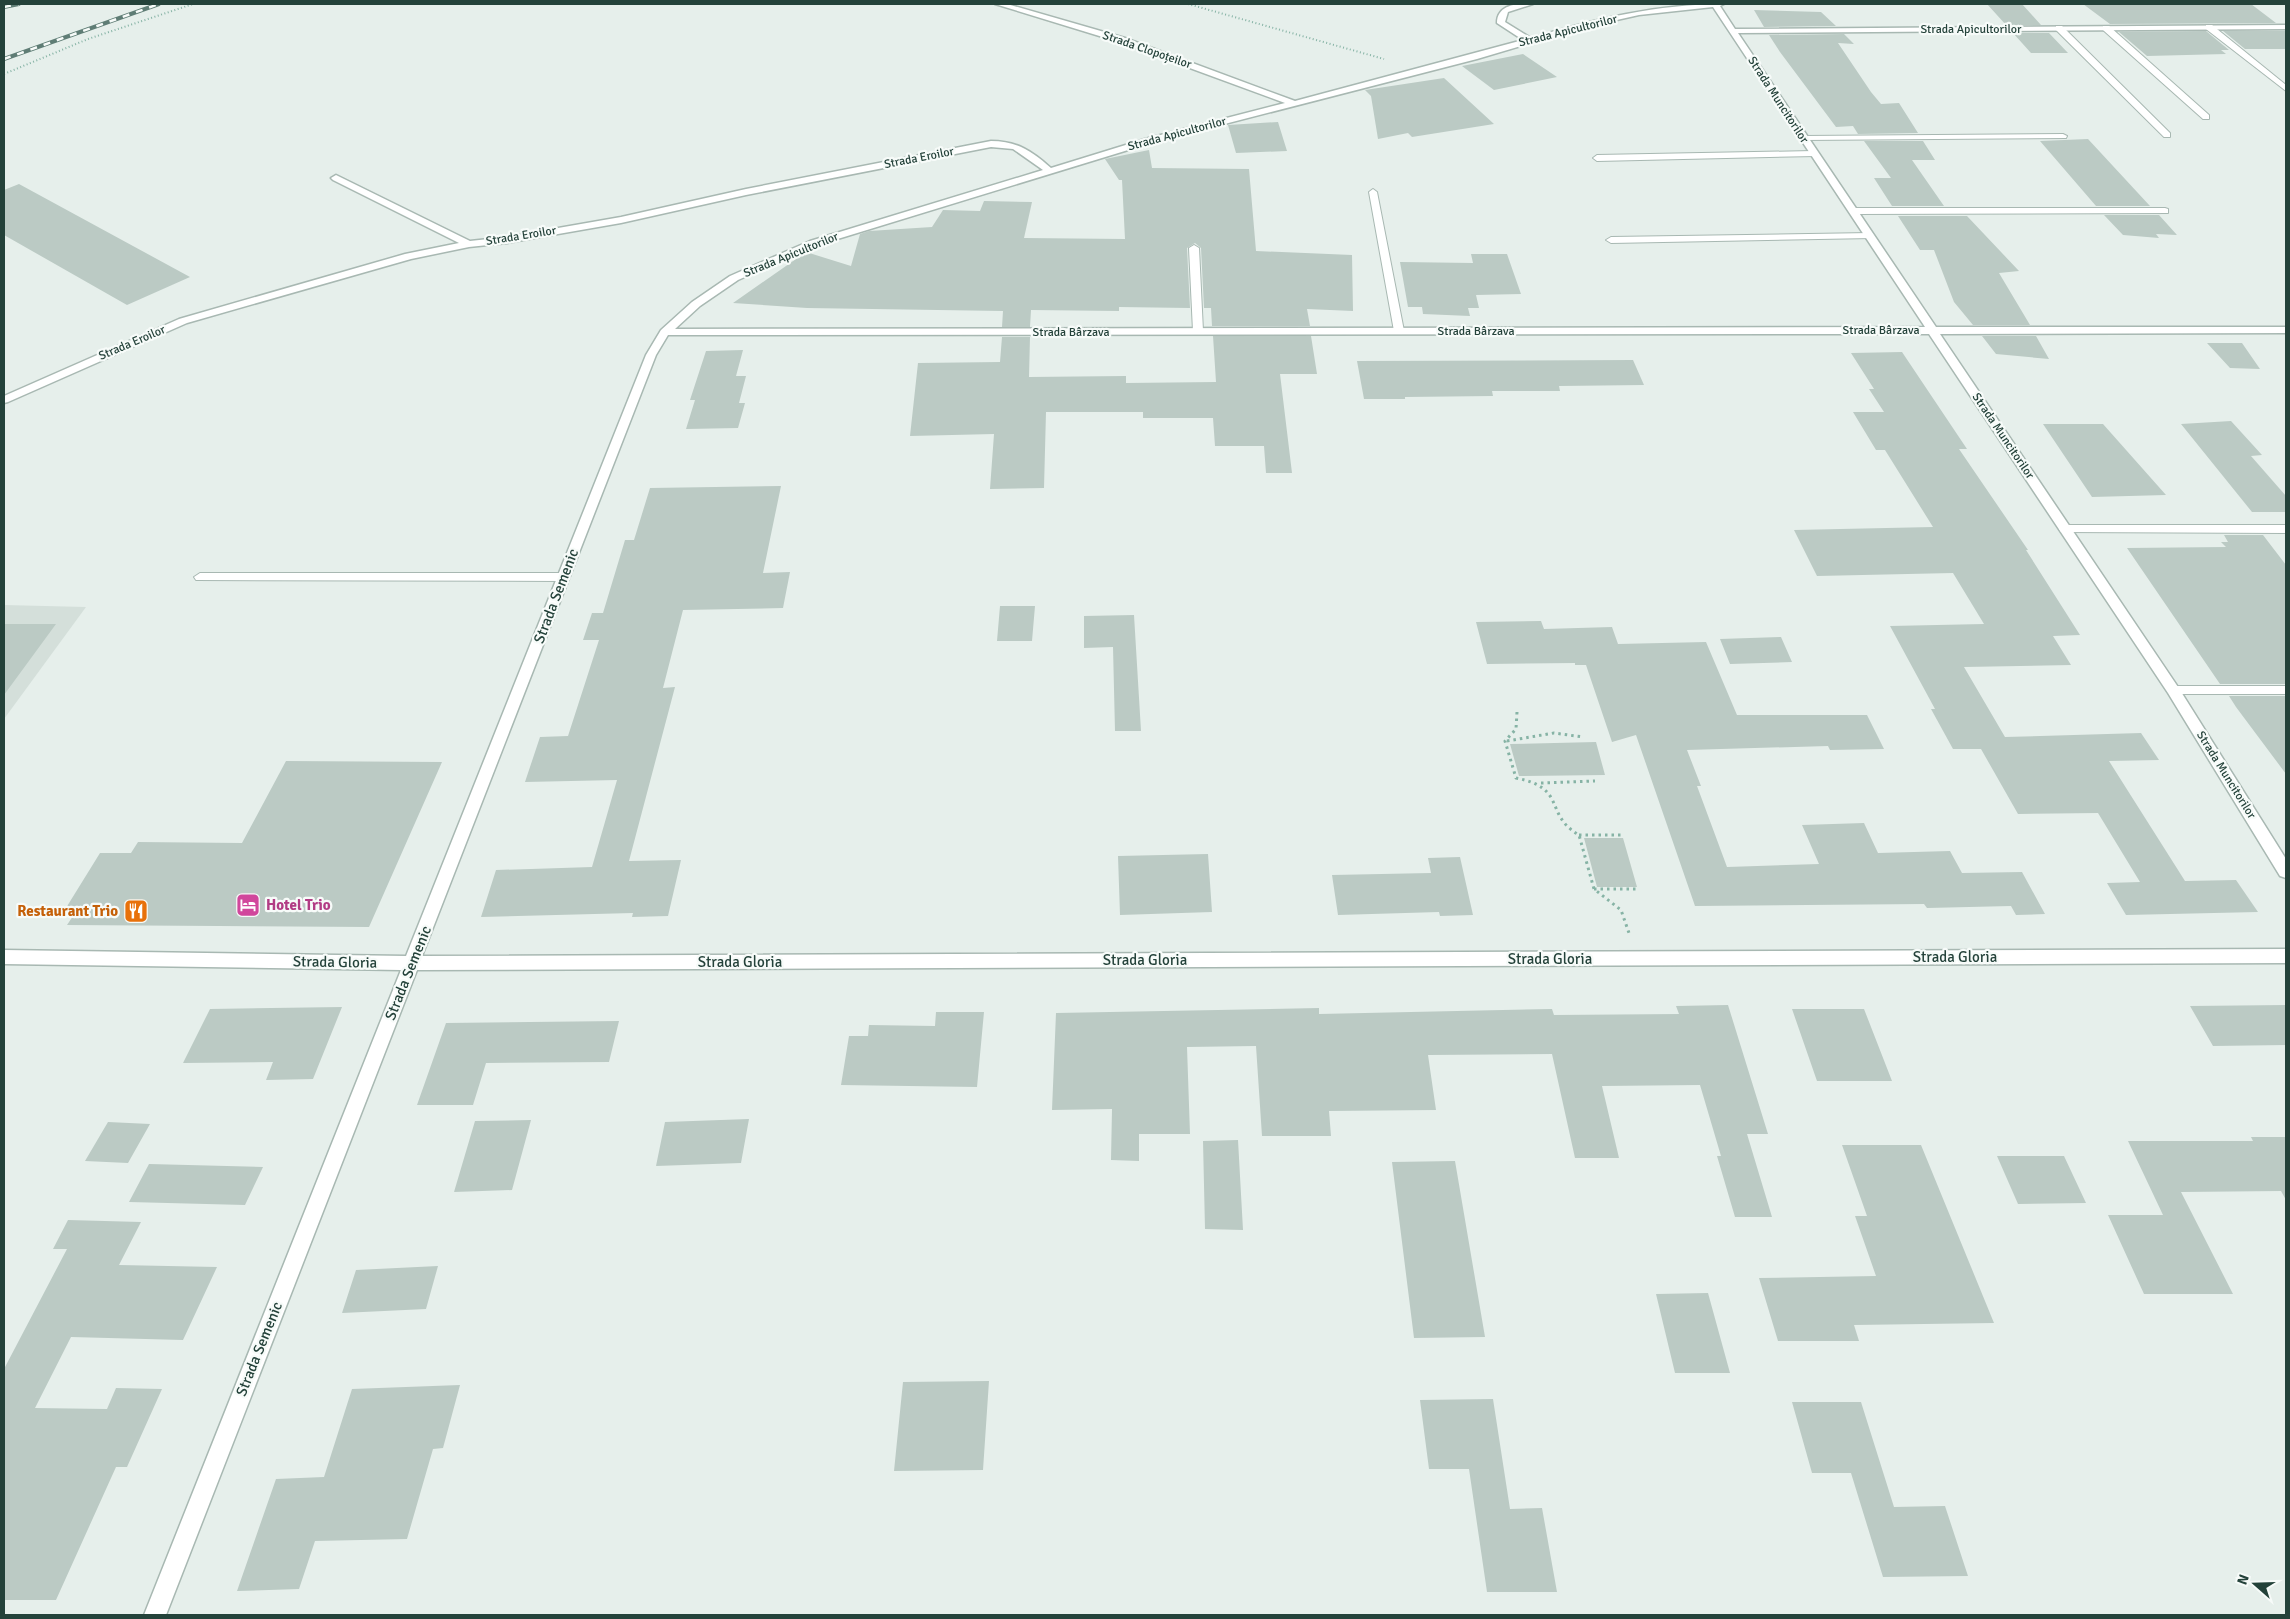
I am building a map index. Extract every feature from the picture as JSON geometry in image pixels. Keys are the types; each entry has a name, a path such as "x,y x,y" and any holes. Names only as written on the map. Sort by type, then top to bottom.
{"street":[{"name":"Strada Clopoțeilor","path":"999,4 1122,40 1293,104"},
{"path":"1529,4 1510,8 1502,13 1500,18 1501,23 1529,40"},
{"name":"Strada Apicultorilor","path":"665,332 696,304 734,278 814,243 1048,170 1148,141 1419,71 1579,26 1639,13 1718,4"},
{"name":"Strada Muncitorilor","path":"1718,4 1732,31 1813,154 1870,236 2173,690 2286,872"},
{"name":"Strada Apicultorilor","path":"1732,31 2286,26"},
{"name":"Strada Eroilor","path":"4,400 182,321 409,256 469,244 507,240 621,220 746,192 990,144 1004,143 1022,147 1048,170"},
{"path":"336,178 469,244"},
{"name":"Strada Bârzava","path":"665,332 2286,330"},
{"name":"Strada Semenic","path":"155,1615 651,355 665,332"},
{"name":"Strada Gloria","path":"4,957 412,963 2286,956"}],"lane":[{"path":"2209,27 2286,89"},
{"path":"2059,28 2167,135"},
{"path":"2106,28 2206,117"},
{"path":"1803,138 2063,136"},
{"path":"1597,158 1813,154"},
{"path":"1372,192 1399,331"},
{"path":"1853,211 2165,211"},
{"path":"1611,240 1870,236"},
{"path":"1194,248 1198,332"},
{"path":"2065,529 2286,529"},
{"path":"200,577 563,577"},
{"path":"2173,690 2286,690"}],"path":[{"path":"4,74 88,39 193,4"},
{"path":"1188,4 1381,58 1419,71"},
{"path":"1505,741 1516,733 1518,724 1517,712"},
{"path":"1505,741 1554,733 1583,737"},
{"path":"1505,741 1516,778 1540,783 1595,781"},
{"path":"1540,783 1551,792 1562,824 1568,831 1579,835 1623,835"},
{"path":"1579,835 1594,889 1620,910 1637,958"},
{"path":"1594,889 1637,889"}],"shaded area":[{"path":"4,605 86,607 4,719"}],"building":[{"path":"1987,4 2022,4 2041,25 2006,25"},
{"path":"2083,4 2251,4 2276,23 2110,24"},
{"path":"1754,10 1821,12 1836,26 1764,27"},
{"path":"2206,31 2229,50 2221,50 2226,54 2147,56 2119,32"},
{"path":"2223,31 2286,31 2286,49 2245,49"},
{"path":"2013,33 2049,33 2068,53 2031,53"},
{"path":"1844,34 1854,44 1838,43 1871,92 1881,104 1899,103 1918,133 1858,134 1853,126 1836,127 1769,35"},
{"path":"1523,54 1557,77 1494,90 1462,66"},
{"path":"1444,78 1494,124 1412,137 1408,133 1378,139 1371,96 1365,90"},
{"path":"1278,122 1287,151 1236,153 1228,125"},
{"path":"2088,139 2150,206 2096,206 2040,141"},
{"path":"1864,141 1923,141 1935,160 1912,160 1944,206 1892,206 1874,178 1891,178"},
{"path":"1149,150 1152,168 1249,169 1256,251 1352,255 1353,311 1307,309 1310,326 1212,326 1211,308 1204,308 1201,248 1195,243 1187,248 1190,308 1119,307 1119,311 1031,310 1030,327 1002,327 1003,311 807,308 733,303 806,252 851,266 860,234 869,231 932,227 943,210 980,211 984,201 1032,202 1024,238 1125,239 1122,180 1119,180 1105,159"},
{"path":"19,184 190,277 127,305 4,235 4,190"},
{"path":"2104,215 2159,215 2177,235 2156,234 2159,238 2123,235"},
{"path":"1898,216 1967,216 2019,271 1999,273 2030,325 1973,325 1954,302 1934,250 1920,250"},
{"path":"1471,254 1507,254 1521,294 1476,295 1479,308 1468,308 1470,316 1423,314 1422,307 1408,307 1400,262 1473,263"},
{"path":"1213,336 1311,336 1317,374 1280,374 1292,473 1266,473 1264,446 1215,446 1213,418 1143,418 1143,412 1046,412 1044,488 990,489 994,434 910,436 918,363 1000,362 1002,337 1030,337 1029,377 1126,376 1126,383 1216,382"},
{"path":"1982,336 2036,336 2049,359 1996,354"},
{"path":"2207,343 2242,343 2260,369 2230,368"},
{"path":"743,350 736,376 746,376 739,403 745,403 738,428 686,429 695,400 690,400 706,351"},
{"path":"1902,352 1967,449 1959,449 2028,550 2026,550 2080,635 2053,636 2071,665 1964,667 2005,737 2141,733 2159,760 2109,761 2185,881 2236,880 2258,912 2126,915 2107,883 2140,882 2098,813 2018,814 1981,749 1953,749 1931,709 1935,709 1890,626 1984,624 1953,573 1817,576 1794,530 1933,527 1885,450 1876,450 1853,412 1884,412 1869,389 1874,389 1851,353"},
{"path":"1633,360 1644,385 1559,386 1560,391 1492,391 1493,396 1405,397 1405,399 1364,399 1357,361"},
{"path":"2231,421 2262,455 2251,456 2286,496 2286,512 2252,512 2181,424"},
{"path":"2043,424 2103,424 2166,495 2092,497"},
{"path":"781,486 763,573 790,572 783,608 683,610 663,688 675,687 629,861 681,860 668,916 632,917 633,913 481,917 496,870 592,867 617,780 525,782 540,737 568,736 599,640 583,640 592,613 603,613 625,540 634,540 650,488"},
{"path":"2224,535 2263,535 2286,565 2286,684 2220,684 2127,548 2226,547 2221,542 2228,542"},
{"path":"1000,606 1035,606 1032,641 997,641"},
{"path":"1134,615 1141,731 1115,731 1113,647 1084,648 1084,616"},
{"path":"1541,621 1544,629 1612,627 1618,644 1706,642 1737,715 1867,715 1884,749 1830,750 1828,746 1687,750 1701,786 1697,786 1727,867 1819,864 1802,825 1864,823 1878,853 1950,851 1962,873 2022,872 2045,914 2016,915 2011,906 1927,908 1924,904 1695,906 1636,735 1612,742 1586,665 1575,665 1575,663 1487,664 1476,622"},
{"path":"4,624 56,624 4,695"},
{"path":"1781,637 1792,662 1730,664 1720,639"},
{"path":"2229,696 2286,696 2286,774 2236,707"},
{"path":"1596,742 1605,775 1519,776 1510,744"},
{"path":"286,761 442,762 369,927 67,925 73,916 61,916 100,853 131,853 138,842 242,843"},
{"path":"1584,838 1623,838 1637,887 1597,887"},
{"path":"1208,854 1212,912 1120,915 1118,856"},
{"path":"1460,857 1473,915 1440,916 1439,912 1338,915 1332,875 1431,873 1428,858"},
{"path":"1728,1005 1768,1134 1747,1134 1772,1217 1735,1217 1717,1156 1721,1156 1700,1085 1602,1086 1619,1158 1575,1158 1552,1054 1428,1055 1436,1110 1329,1111 1331,1136 1262,1136 1256,1046 1187,1047 1190,1134 1139,1134 1139,1161 1111,1160 1112,1109 1052,1110 1056,1013 1319,1008 1319,1014 1552,1009 1554,1015 1679,1014 1676,1006"},
{"path":"2286,1005 2286,1045 2213,1046 2190,1006"},
{"path":"342,1007 313,1079 266,1080 273,1062 183,1063 210,1009"},
{"path":"1792,1009 1864,1009 1892,1081 1817,1081"},
{"path":"936,1012 984,1012 977,1087 841,1085 849,1036 868,1036 869,1025 935,1026"},
{"path":"619,1021 609,1062 486,1063 473,1105 417,1105 446,1023"},
{"path":"749,1119 741,1163 656,1166 665,1122"},
{"path":"531,1120 512,1190 454,1192 475,1121"},
{"path":"108,1122 150,1124 128,1163 85,1161"},
{"path":"2251,1137 2286,1137 2286,1200 2281,1191 2181,1192 2233,1294 2144,1294 2108,1215 2163,1215 2128,1141 2253,1141"},
{"path":"1238,1140 1243,1230 1205,1229 1203,1141"},
{"path":"1842,1145 1921,1145 1994,1323 1854,1325 1859,1341 1778,1341 1759,1278 1876,1276 1855,1216 1867,1216"},
{"path":"1997,1156 2064,1156 2086,1203 2018,1204"},
{"path":"1455,1161 1485,1337 1414,1338 1392,1162"},
{"path":"149,1164 263,1167 245,1205 129,1202"},
{"path":"68,1220 141,1222 119,1265 217,1267 183,1340 71,1337 35,1408 107,1409 116,1388 162,1389 127,1467 116,1467 56,1600 4,1600 4,1369 67,1249 53,1249"},
{"path":"438,1266 426,1309 342,1313 356,1270"},
{"path":"1708,1293 1730,1373 1675,1373 1656,1294"},
{"path":"989,1381 983,1470 894,1471 903,1382"},
{"path":"460,1385 443,1448 433,1449 407,1539 315,1541 299,1589 237,1591 276,1479 324,1477 352,1389"},
{"path":"1493,1399 1510,1509 1542,1508 1557,1592 1487,1592 1469,1469 1429,1469 1420,1400"},
{"path":"1792,1402 1861,1402 1894,1507 1945,1506 1968,1576 1883,1577 1851,1473 1812,1473"}],"railway":[{"path":"4,7 19,4"},
{"path":"4,59 159,4"}],"place":[{"name":"Hotel Trio","path":"248,905"},
{"name":"Restaurant Trio","path":"136,911"}]}
